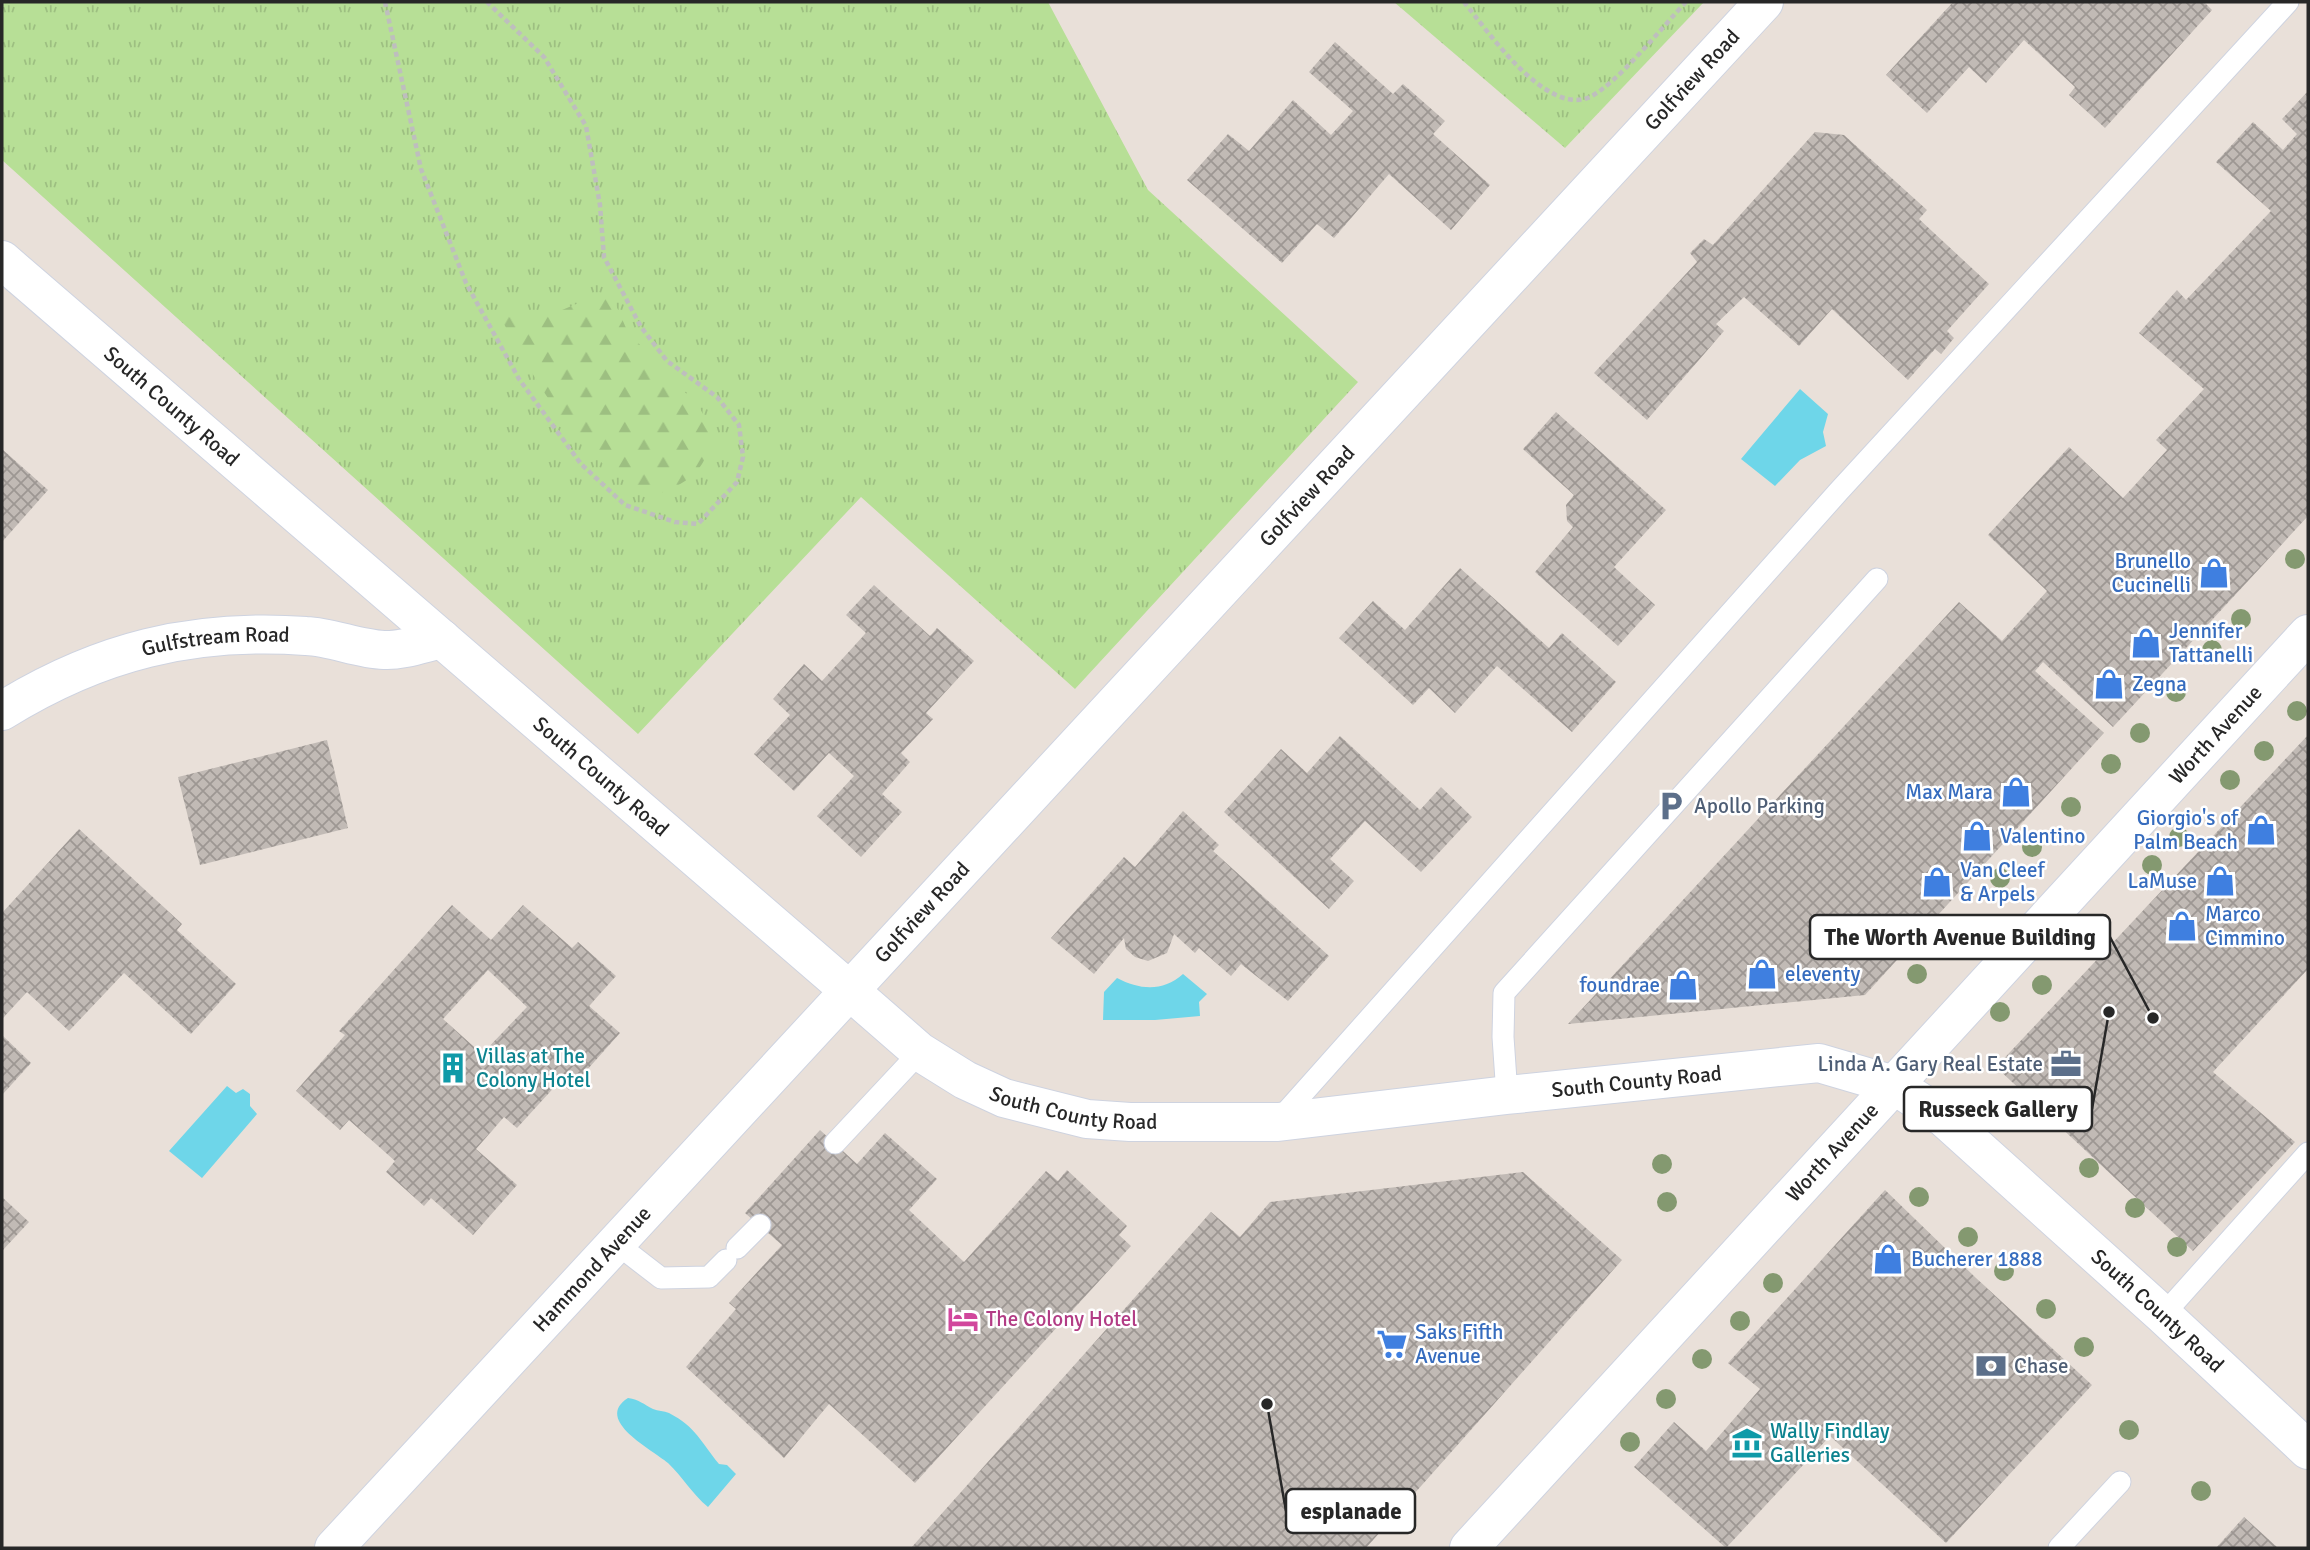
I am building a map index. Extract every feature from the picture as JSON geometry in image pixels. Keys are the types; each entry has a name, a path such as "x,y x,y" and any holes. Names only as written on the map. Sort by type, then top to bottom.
{"street":[{"name":"Golfview Road","path":"850,991 1763,2"},
{"name":"South County Road","path":"2,260 920,1052 965,1080 1004,1098 1087,1119 1130,1122 1278,1122 1819,1063 1894,1085 1943,1117 2308,1450"},
{"name":"Worth Avenue","path":"1484,1543 1894,1085 2308,634"},
{"name":"Gulfstream Road","path":"2,710 42,686 114,656 152,646 230,635 308,636 385,650 442,639"},
{"name":"Hammond Avenue","path":"334,1548 850,991"}],"lane":[{"path":"1278,1122 1848,481 2288,2"},
{"path":"1507,1095 1503,1037 1504,993 1877,579"},
{"path":"835,1143 920,1052"},
{"path":"2163,1315 2308,1153"},
{"path":"617,1244 661,1278 709,1277 760,1225"},
{"path":"2059,1548 2120,1482"}],"path":[{"path":"386,2 421,169 466,283 519,379 581,464 625,505 675,522 698,524 737,482 743,457 739,425 717,397 667,361 641,327 604,257 600,205 586,127 544,57 487,2"},
{"path":"1464,2 1503,50 1541,88 1570,99 1589,97 1615,79 1686,2"}],"green space":[{"path":"2,2 1048,2 1148,190 1358,382 1075,689 861,497 638,734 2,160"},
{"path":"1394,2 1704,2 1565,148"},
{"path":"607,291 626,328 655,363 698,405 714,434 705,459 693,475 675,487 651,497 602,463 581,442 546,395 500,317 514,307 537,316 555,313"}],"water":[{"path":"1800,389 1828,414 1823,432 1826,446 1800,460 1775,486 1741,459"},
{"path":"1183,974 1207,994 1199,1002 1200,1016 1155,1020 1103,1020 1104,992 1117,978 1134,985 1151,987 1167,984"},
{"path":"227,1086 236,1093 243,1089 250,1094 250,1106 257,1114 202,1178 169,1151"},
{"path":"628,1398 678,1418 697,1436 719,1464 727,1465 736,1474 708,1507 668,1463 621,1425 617,1416 619,1407"}],"building":[{"path":"1953,2 2204,2 2212,10 2105,128 2069,95 2075,87 2024,40 1986,83 1969,67 1927,113 1886,75"},
{"path":"1335,42 1393,94 1403,84 1445,121 1433,134 1490,185 1451,230 1389,174 1334,238 1317,224 1282,263 1187,180 1228,134 1249,151 1293,100 1331,135 1353,111 1309,72"},
{"path":"2308,91 2308,516 2113,727 2043,662 2035,671 2104,733 1865,995 1568,1024 1959,602 2002,641 2047,591 1988,535 2069,447 2123,498 2167,450 2156,440 2204,389 2139,333 2177,290 2186,300 2271,211 2216,162 2253,122 2283,150 2297,134 2282,119"},
{"path":"1815,132 1844,135 1927,210 1919,219 1989,284 1947,331 1954,338 1941,354 1935,349 1908,380 1832,309 1799,346 1744,297 1716,324 1724,331 1647,420 1594,373 1697,262 1690,253 1704,239 1713,245"},
{"path":"1556,412 1666,510 1614,567 1655,605 1618,646 1535,572 1573,527 1567,521 1566,505 1574,495 1523,449"},
{"path":"2,449 48,490 2,542"},
{"path":"1460,568 1549,648 1562,633 1616,682 1572,732 1497,666 1455,713 1429,688 1413,705 1339,638 1373,601 1405,630"},
{"path":"874,585 930,636 937,628 974,661 926,713 933,719 901,753 910,762 882,794 902,812 861,857 817,816 854,776 829,753 794,791 754,754 790,715 773,699 804,664 822,681 866,633 846,615"},
{"path":"2308,735 2308,969 2213,1072 2295,1142 2193,1251 1996,1067"},
{"path":"1340,736 1420,810 1441,787 1472,817 1421,872 1365,821 1330,859 1354,881 1329,909 1224,812 1281,749 1307,773"},
{"path":"327,740 348,828 200,865 178,777"},
{"path":"1183,811 1219,845 1213,851 1329,956 1288,1001 1241,964 1231,976 1199,948 1195,953 1174,934 1167,953 1148,961 1135,957 1126,949 1124,938 1094,974 1051,938 1124,857 1135,867"},
{"path":"79,829 182,924 177,930 236,984 191,1034 124,973 69,1031 27,992 2,1019 2,913"},
{"name":"Villas at The Colony Hotel","path":"452,905 491,940 523,905 572,948 578,942 616,976 589,1006 620,1033 569,1090 559,1082 517,1128 504,1117 476,1149 517,1185 473,1235 431,1198 424,1206 386,1172 395,1161 349,1120 340,1130 296,1091 345,1035 339,1031","holes":["488,970 527,1007 482,1054 443,1019"]},
{"path":"2,1035 31,1063 2,1095"},
{"name":"The Colony Hotel","path":"820,1130 857,1164 885,1133 937,1179 909,1210 964,1262 1046,1171 1058,1181 1067,1170 1127,1226 1119,1235 1131,1246 915,1483 829,1404 784,1458 686,1367 736,1309 729,1303 782,1245 745,1213"},
{"path":"1523,1172 1622,1260 1366,1548 911,1548 1211,1212 1240,1237 1270,1202"},
{"path":"1885,1190 2092,1385 1946,1543 1830,1436 1726,1548 1634,1467 1674,1422 1706,1451 1760,1389 1728,1363"},
{"path":"2,1197 29,1222 2,1251"},
{"path":"2244,1517 2278,1548 2216,1548"}],"place":[{"name":"Brunello Cucinelli","path":"2214,573"},
{"name":"Jennifer Tattanelli","path":"2146,643"},
{"name":"Zegna","path":"2109,684"},
{"name":"Max Mara","path":"2016,792"},
{"name":"Apollo Parking","path":"1671,806"},
{"name":"Giorgio's of Palm Beach","path":"2261,830"},
{"name":"Valentino","path":"1977,836"},
{"name":"LaMuse","path":"2220,881"},
{"name":"Van Cleef & Arpels","path":"1937,882"},
{"name":"Marco Cimmino","path":"2182,926"},
{"name":"eleventy","path":"1762,974"},
{"name":"foundrae","path":"1683,985"},
{"name":"Russeck Gallery","path":"2109,1012"},
{"name":"The Worth Avenue Building","path":"2153,1018"},
{"name":"Linda A. Gary Real Estate","path":"2066,1064"},
{"name":"Villas at The Colony Hotel","path":"453,1068"},
{"name":"Bucherer 1888","path":"1888,1259"},
{"name":"The Colony Hotel","path":"963,1319"},
{"name":"Saks Fifth Avenue","path":"1392,1344"},
{"name":"Chase","path":"1991,1366"},
{"name":"esplanade","path":"1267,1404"},
{"name":"Wally Findlay Galleries","path":"1747,1443"}]}
